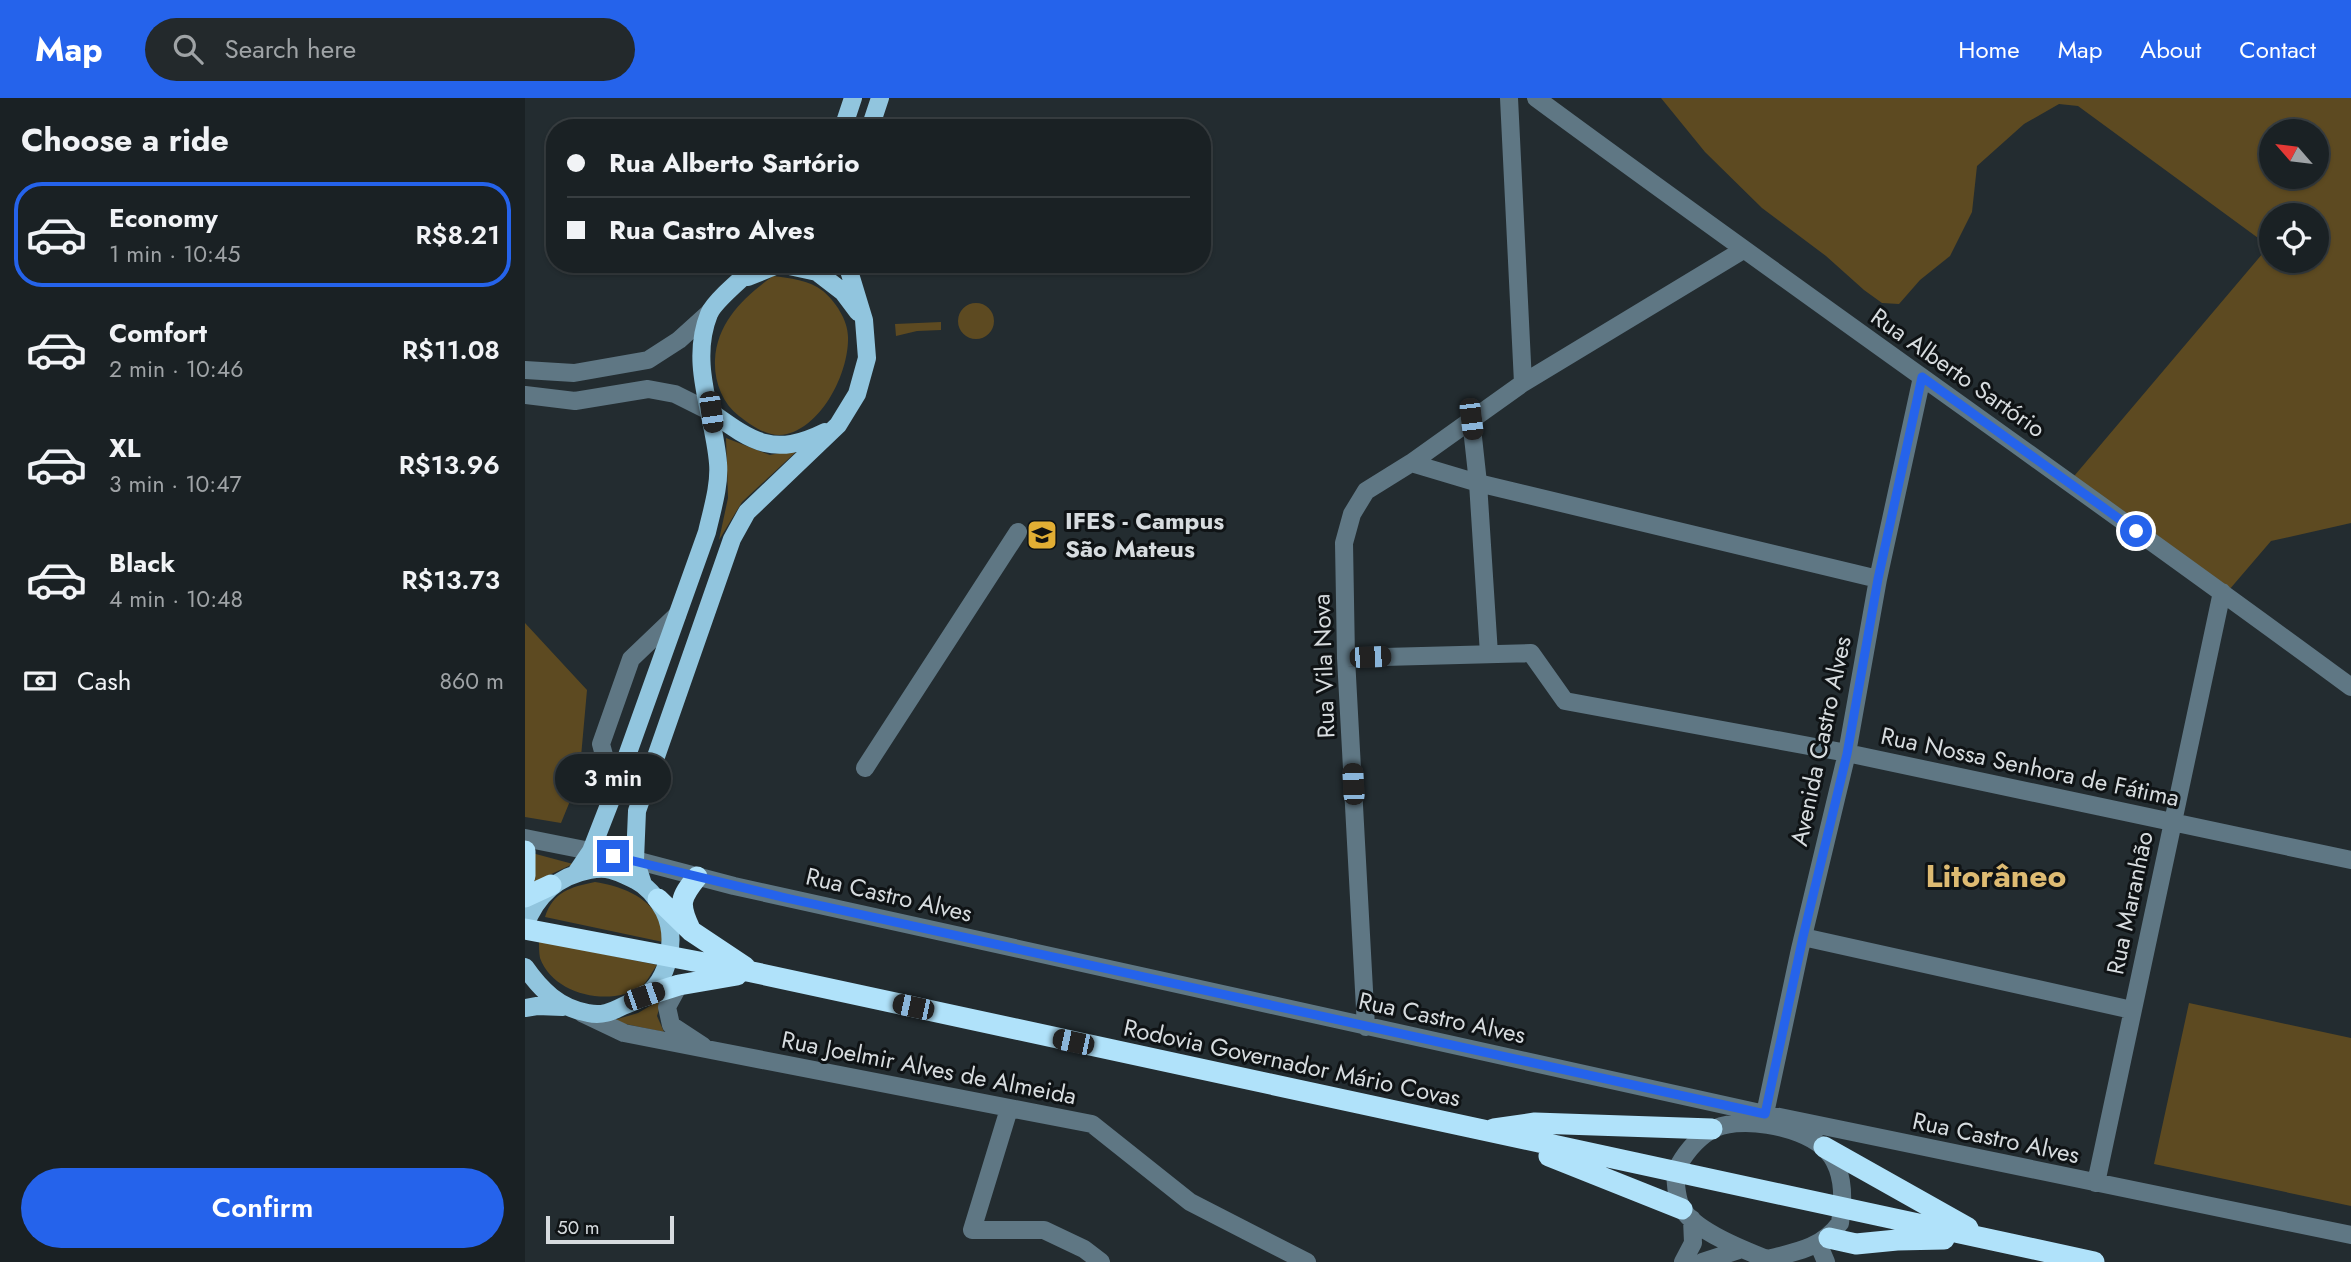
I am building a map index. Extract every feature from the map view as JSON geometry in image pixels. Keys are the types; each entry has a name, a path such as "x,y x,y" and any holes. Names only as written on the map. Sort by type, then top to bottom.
{"highway":[{"path":"525,851 525,876"},
{"path":"691,931 682,911 683,895 698,877"},
{"path":"525,897 551,885"},
{"path":"651,891 691,931 752,972"},
{"name":"Rodovia Governador Mário Covas","path":"525,927 752,972 2094,1262"},
{"path":"644,996 679,985 752,972"},
{"path":"1481,1131 1535,1124 1712,1129"},
{"path":"1481,1131 1609,1178 1687,1214"},
{"path":"1824,1147 1988,1239"},
{"path":"1823,1241 1856,1244 1905,1240 1988,1239"}],"main road":[{"path":"846,119 853,98"},
{"path":"873,119 880,98"},
{"path":"576,873 591,851 614,792 707,532 715,500 719,466 711,412 703,387 701,347 710,312 739,273"},
{"path":"818,273 843,292 864,320"},
{"path":"525,1008 570,1008 607,1014 644,996 659,980 669,957 671,937 668,919 635,860 637,811 731,540 747,512 838,425 857,394 867,358 864,320 850,273"},
{"path":"711,412 746,437 776,446 807,440 838,425"},
{"path":"525,927 532,908 551,885 576,873 604,867 651,891"},
{"path":"525,967 551,998 570,1008"}],"street":[{"path":"1509,98 1523,383"},
{"name":"Rua Alberto Sartório","path":"1536,98 1742,250 2351,687"},
{"path":"1411,463 1523,383 1742,250"},
{"path":"525,370 574,373 648,360 679,340 710,312"},
{"name":"Avenida Castro Alves","path":"1764,1119 1803,937 1847,754 1878,579 1922,377"},
{"path":"525,395 575,401 648,389 675,394 711,412"},
{"path":"1471,419 1489,654"},
{"path":"1411,463 1478,483 1878,579"},
{"name":"Rua Vila Nova","path":"1366,1027 1346,658 1344,543 1352,514 1366,491 1411,463"},
{"path":"865,768 1018,532"},
{"name":"Rua Maranhão","path":"2096,1184 2222,592"},
{"path":"614,792 601,744 631,659 677,615"},
{"name":"Rua Nossa Senhora de Fátima","path":"1346,658 1531,653 1566,701 1847,754 2351,860"},
{"name":"Rua Castro Alves","path":"525,838 635,860 698,877 1764,1119 2351,1235"},
{"path":"1803,937 2132,1010"},
{"name":"Rua Joelmir Alves de Almeida","path":"679,985 667,1007 671,1025 712,1051"},
{"name":"Rua Joelmir Alves de Almeida","path":"570,1008 624,1033 1092,1124 1190,1202 1307,1262"},
{"path":"1009,1109 972,1230 1044,1230 1084,1249 1101,1262"},
{"path":"1683,1262 1693,1244 1675,1172 1697,1141 1712,1129 1764,1119 1824,1147 1836,1168 1843,1208 1840,1223 1823,1241 1809,1248 1759,1258 1702,1262"},
{"path":"1687,1214 1759,1258"},
{"path":"1823,1241 1826,1262"}],"shaded area":[{"path":"1661,98 2351,98 2351,523 2271,541 2223,597 2064,488 2259,258 2259,273 2329,273 2329,203 2259,203 2259,239 2078,106 2059,104 2024,124 1977,166 1972,212 1950,256 1920,280 1899,304 1882,303 1762,208 1705,152"},
{"path":"773,276 806,282 823,291 840,311 848,337 839,381 822,409 800,429 781,435 761,431 733,411 720,391 715,368 717,346 727,322 742,302"},
{"path":"976,303 989,308 994,321 989,334 976,339 963,334 958,321 963,308"},
{"path":"941,322 941,330 917,331 896,336 895,324"},
{"path":"726,438 770,455 799,449 742,502 719,540 728,498"},
{"path":"525,623 587,690 579,779 561,823 525,817"},
{"path":"532,853 573,864 534,882"},
{"path":"595,882 623,889 648,904 660,922 663,942 545,917 558,896 578,886"},
{"path":"539,941 657,965 641,987 628,993 614,996 584,994 569,989 547,971 540,958"},
{"path":"662,999 657,1016 664,1032 611,1021 638,1013"},
{"path":"2189,1003 2351,1038 2351,1206 2154,1164"}],"place":[{"name":"IFES - Campus São Mateus","path":"1042,535"}],"district":[{"name":"Litorâneo","path":"1996,876"}],"route":[{"path":"613,856 786,898 1765,1114 1803,937 1847,754 1878,579 1922,377 2136,531"}]}
